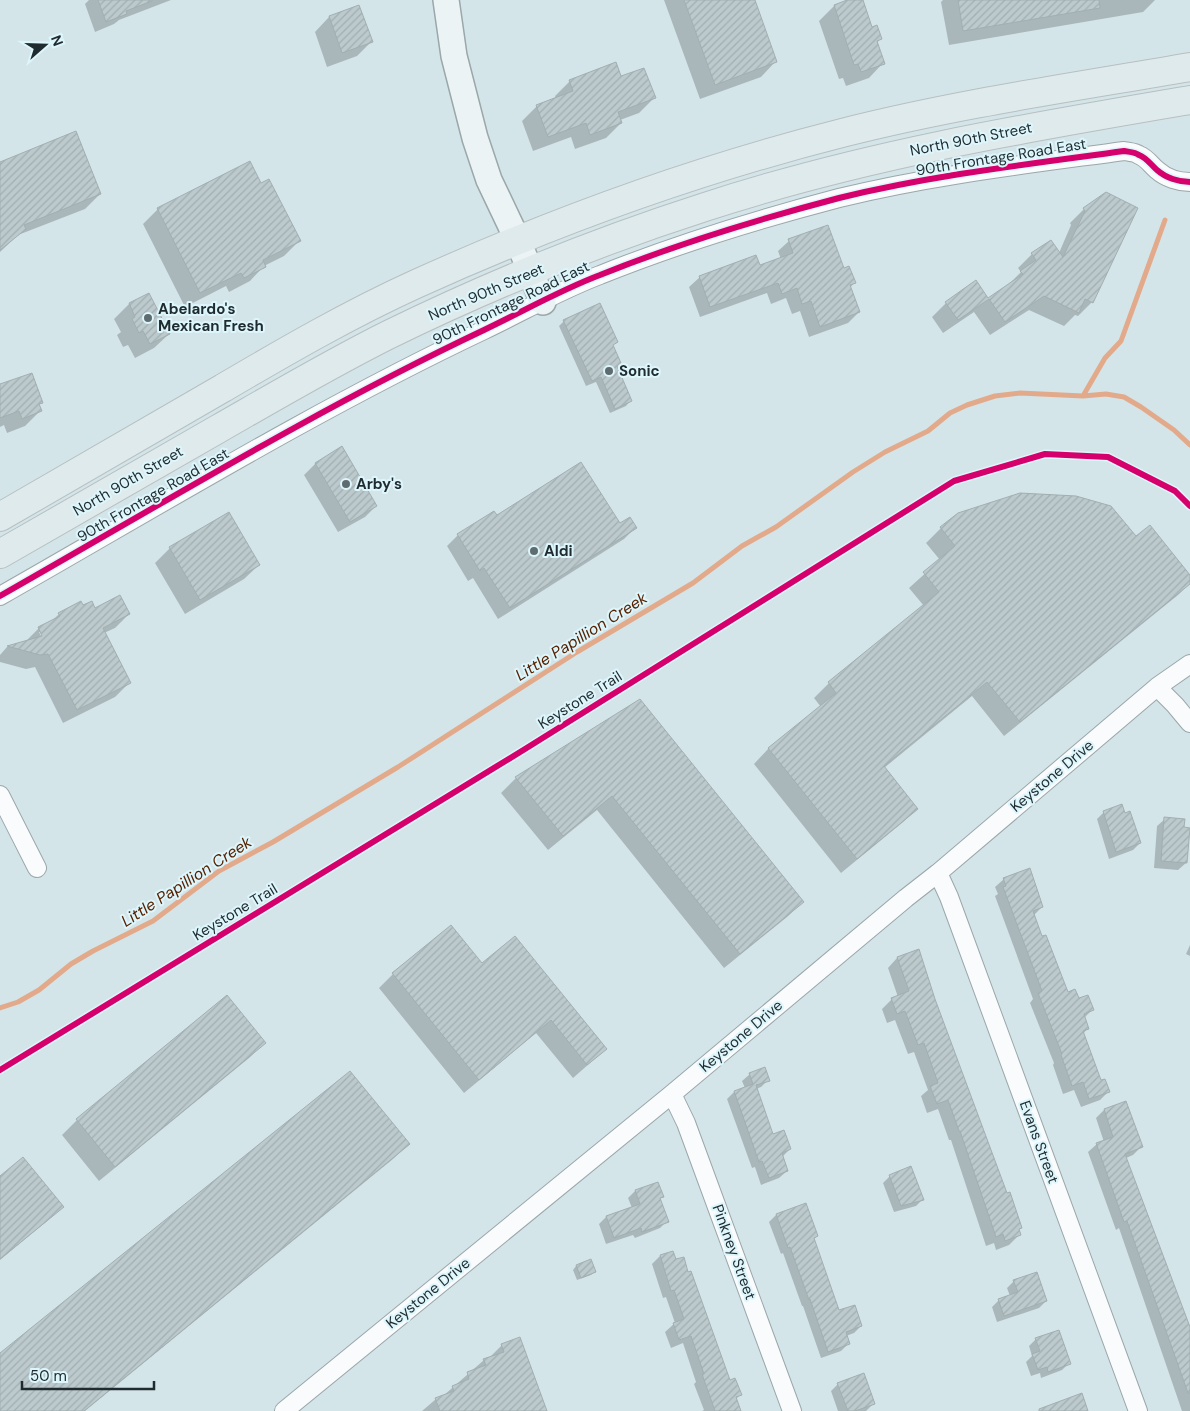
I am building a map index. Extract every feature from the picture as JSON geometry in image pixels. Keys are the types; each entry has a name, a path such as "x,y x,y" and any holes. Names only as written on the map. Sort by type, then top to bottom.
{"main road":[{"path":"0,517 280,355 345,320 414,285 581,216 719,167 833,135 960,107 1190,67"},
{"name":"North 90th Street","path":"0,554 321,370 389,334 531,271 696,210 825,171 967,139 1190,100"}],"street":[{"path":"446,0 454,56 475,138 489,180 518,241 543,302"},
{"name":"90th Frontage Road East","path":"0,596 354,394 597,276 706,238 774,216 841,198 922,181 1124,151 1138,154 1169,178 1190,182"},
{"name":"Keystone Drive","path":"284,1411 672,1094 938,873 1157,687 1190,664"},
{"path":"1157,687 1175,704 1190,723"},
{"path":"0,795 37,868"},
{"name":"Evans Street","path":"938,873 949,897 1138,1411"},
{"name":"Pinkney Street","path":"672,1094 686,1123 792,1411"}],"building":[{"path":"98,0 152,1 126,11 127,14 106,22"},
{"path":"684,0 755,0 777,62 715,85"},
{"path":"847,0 863,0 872,27 877,25 882,39 877,41 885,64 861,72 858,64 854,65 834,5"},
{"path":"958,0 1099,0 1100,8 963,31"},
{"path":"359,5 373,42 342,53 329,16"},
{"path":"616,62 621,76 644,68 656,98 618,112 622,123 590,135 586,123 548,137 536,105 573,91 569,80"},
{"path":"76,131 101,194 24,225 26,229 0,250 0,162"},
{"path":"250,161 261,183 269,179 301,241 263,260 266,267 244,278 241,273 200,293 157,208"},
{"path":"1106,192 1138,208 1093,303 1085,299 1079,313 1044,296 1005,322 989,299 958,320 945,302 976,280 988,298 1023,274 1020,271 1036,260 1031,253 1051,240 1063,257 1085,211 1083,208"},
{"path":"828,225 844,268 849,266 856,283 850,285 860,312 820,327 811,301 802,304 797,288 782,294 778,283 710,307 699,276 756,255 760,265 793,253 788,239"},
{"name":"Abelardo's Mexican Fresh","path":"149,293 170,334 150,344 143,331 139,333 132,319 135,317 129,303"},
{"path":"600,303 618,342 613,345 621,363 617,366 632,401 615,409 601,377 592,381 563,320"},
{"path":"32,373 43,403 39,404 42,411 22,419 19,411 0,418 0,384"},
{"name":"Arby's","path":"342,446 377,506 350,522 315,463"},
{"name":"Aldi","path":"581,462 620,523 630,517 637,528 510,608 484,568 480,571 457,534 494,511 497,515"},
{"path":"1020,493 1076,496 1111,506 1136,536 1150,525 1190,575 1190,584 1020,722 987,682 884,766 918,809 857,859 768,748 836,693 828,682 939,592 923,572 955,546 940,527 958,513"},
{"path":"229,512 260,565 200,600 169,547"},
{"path":"120,595 130,614 103,628 131,683 77,710 48,654 40,655 7,646 42,636 38,627 60,616 58,613 81,601 83,605 92,601 95,608"},
{"path":"640,699 804,902 740,954 612,796 563,836 515,777"},
{"path":"1122,804 1125,813 1130,811 1141,843 1116,852 1103,811"},
{"path":"1164,817 1185,819 1184,827 1190,828 1187,863 1161,861"},
{"path":"1030,868 1043,907 1033,911 1042,936 1046,935 1068,992 1075,989 1079,998 1088,995 1094,1010 1084,1014 1089,1029 1083,1031 1101,1080 1105,1079 1110,1092 1089,1099 1083,1082 1072,1086 1062,1054 1038,993 1042,991 1003,887 1006,886 1003,878"},
{"path":"451,925 482,963 515,936 607,1049 587,1065 551,1020 479,1080 392,973"},
{"path":"919,949 935,999 1007,1193 1010,1192 1022,1228 1019,1229 1021,1235 1005,1241 1003,1234 996,1237 948,1100 937,1104 930,1086 938,1083 924,1043 918,1045 905,1011 897,1014 891,998 909,991 897,957"},
{"path":"227,995 266,1043 115,1167 76,1119"},
{"path":"765,1067 770,1081 756,1085 773,1134 784,1130 791,1149 782,1153 788,1171 769,1178 762,1161 759,1162 734,1091 753,1084 749,1073"},
{"path":"350,1071 410,1144 84,1411 0,1411 0,1353"},
{"path":"1126,1101 1143,1147 1125,1154 1190,1327 1190,1393 1188,1393 1127,1221 1124,1222 1096,1143 1113,1137 1104,1109"},
{"path":"23,1157 64,1207 0,1259 0,1176"},
{"path":"911,1166 924,1200 901,1206 889,1175"},
{"path":"658,1182 664,1197 660,1198 669,1222 642,1232 641,1228 614,1238 606,1216 640,1204 635,1190"},
{"path":"806,1203 818,1236 814,1238 839,1310 855,1305 862,1326 846,1332 850,1344 828,1352 810,1299 776,1214"},
{"path":"673,1251 676,1259 684,1257 688,1272 691,1271 730,1380 735,1378 742,1395 736,1397 741,1411 715,1411 691,1336 679,1340 673,1323 684,1319 674,1290 671,1291 660,1255"},
{"path":"591,1259 596,1272 581,1278 576,1265"},
{"path":"1037,1272 1047,1301 1004,1316 998,1299 1018,1292 1013,1280"},
{"path":"1059,1330 1071,1364 1048,1372 1047,1367 1038,1370 1032,1354 1040,1351 1035,1338"},
{"path":"520,1337 547,1411 440,1411 435,1398 454,1391 452,1386 469,1379 467,1372 486,1365 483,1359 504,1352 501,1344"},
{"path":"864,1373 875,1404 855,1411 848,1411 837,1383"},
{"path":"1082,1393 1088,1411 1039,1411 1039,1409"}],"waterway":[{"path":"1083,396 1105,358 1121,341 1165,220"},
{"name":"Little Papillion Creek","path":"0,1008 18,1002 39,990 71,964 153,921 219,871 273,842 398,767 577,652 693,583 742,546 776,527 853,472 885,452 928,431 950,413 995,396 1020,393 1083,396 1106,394 1124,397 1141,407 1174,430 1190,445"}],"cycle path":[{"path":"0,596 239,458 360,392 570,287 659,253 779,215 874,190 981,171 1124,151 1142,156 1168,177 1190,182"},
{"name":"Keystone Trail","path":"0,1070 525,749 954,481 1045,454 1108,457 1175,491 1190,506"}],"place":[{"name":"Abelardo's Mexican Fresh","path":"148,318"},
{"name":"Sonic","path":"609,371"},
{"name":"Arby's","path":"346,484"},
{"name":"Aldi","path":"534,551"}]}
